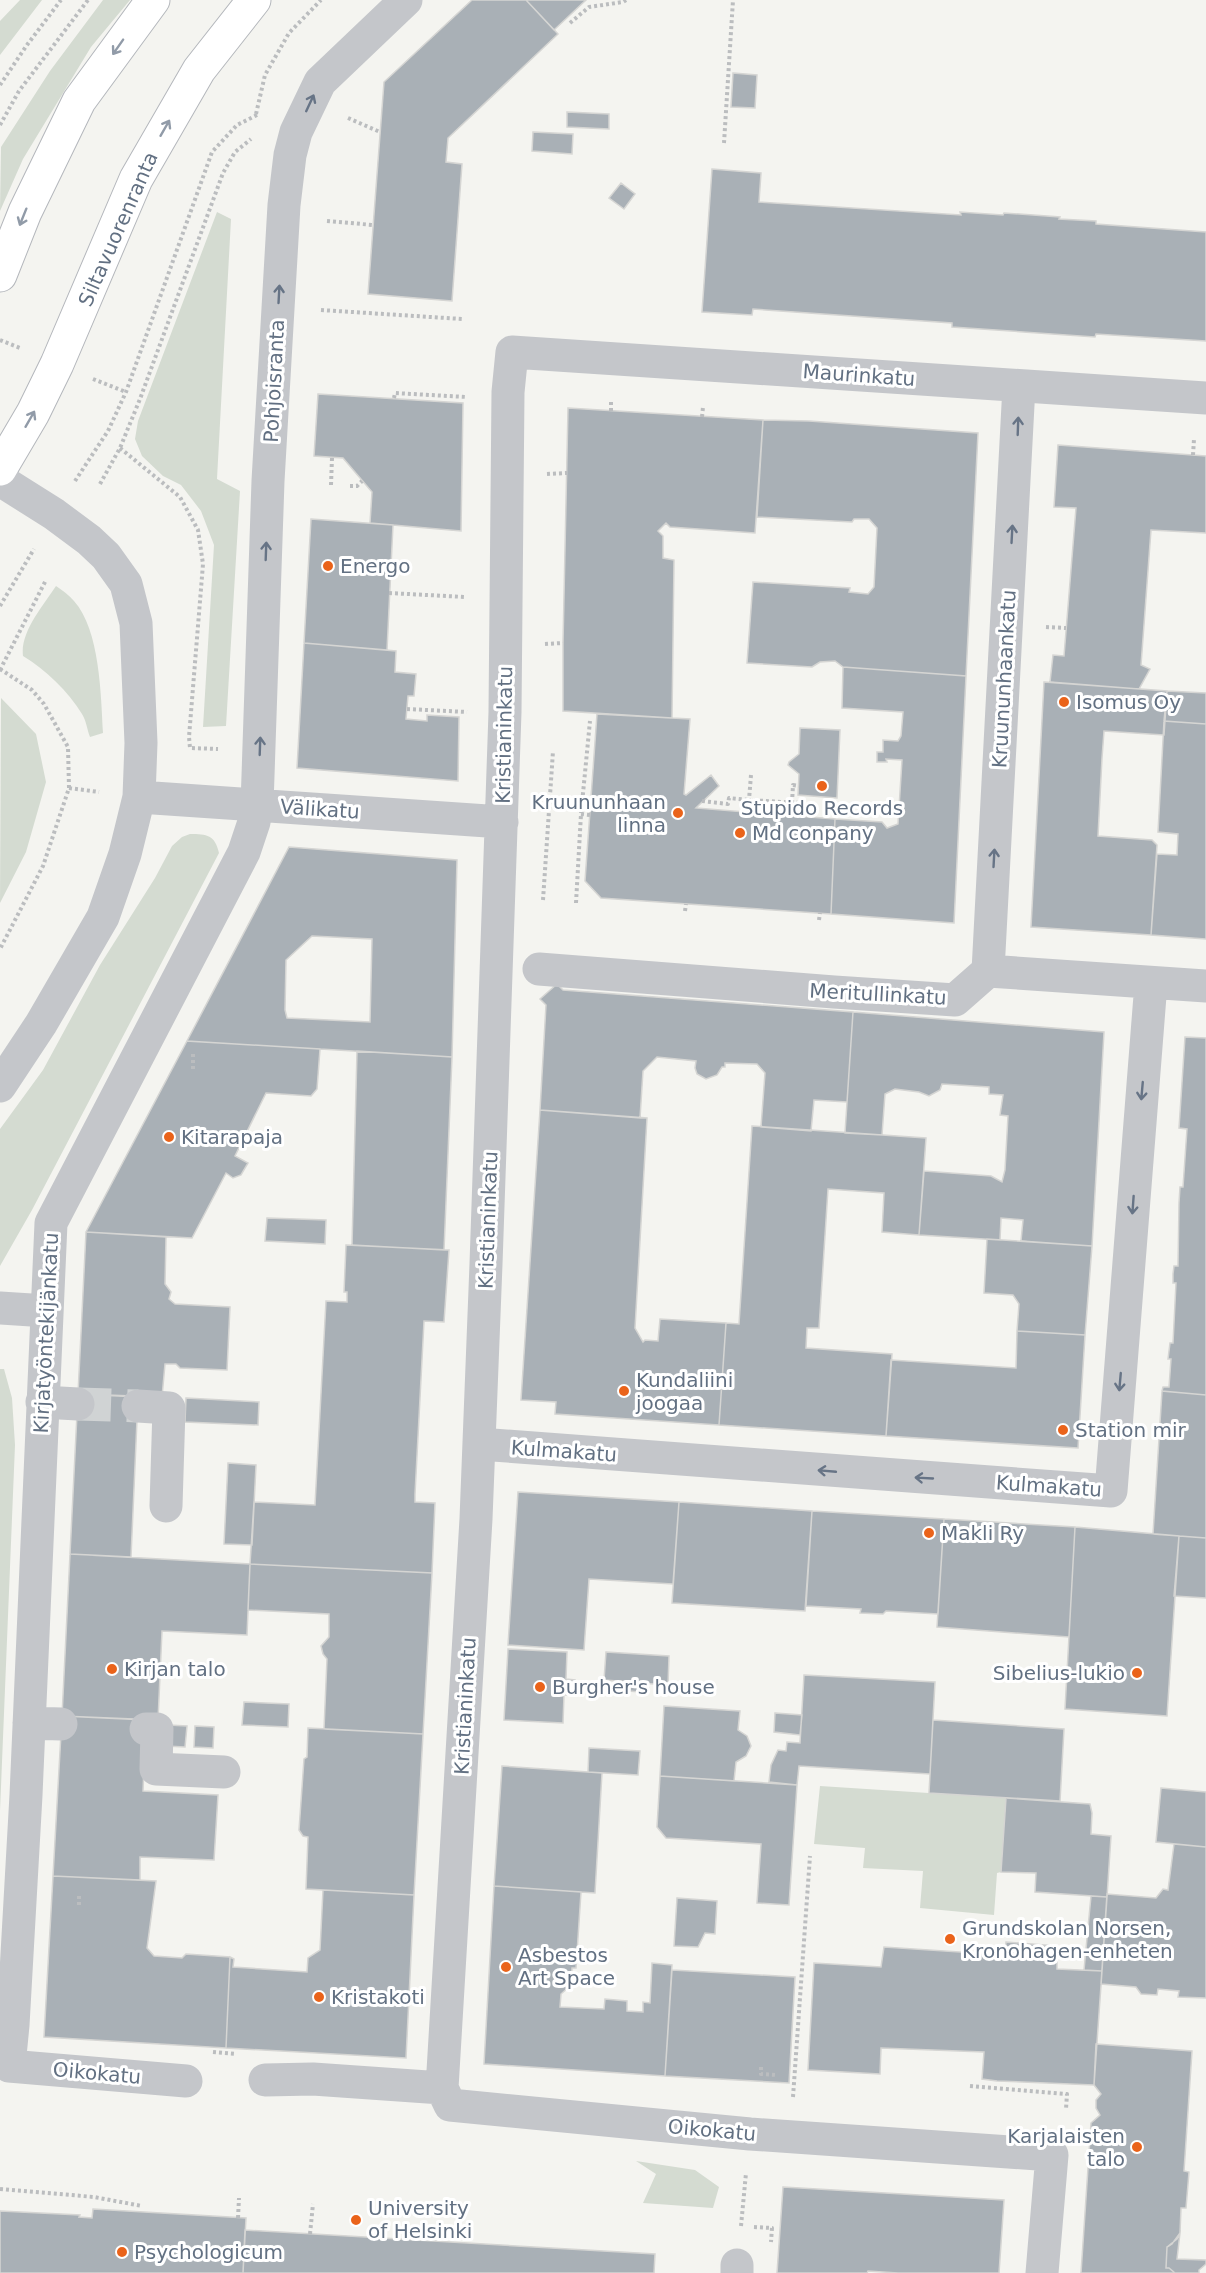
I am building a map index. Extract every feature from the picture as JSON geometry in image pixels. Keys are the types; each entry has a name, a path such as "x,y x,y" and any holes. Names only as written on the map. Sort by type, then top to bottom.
{"main road":[{"path":"0,275 25,212 80,101 153,0"},
{"name":"Siltavuorenranta","path":"0,469 33,413 57,363 136,179 199,70 254,0"}],"street":[{"name":"Pohjoisranta","path":"257,805 268,481 283,218 290,155 296,132 320,82 406,0"},
{"name":"Maurinkatu","path":"512,352 1206,398"},
{"name":"Kristianinkatu","path":"442,2088 479,1444 502,822 508,392 512,352"},
{"name":"Kruununhaankatu","path":"988,971 1019,386"},
{"path":"0,480 54,514 89,540 106,556 126,584 136,623 141,701 139,797 126,854 103,917 41,1024 0,1086"},
{"name":"Välikatu","path":"139,797 502,822"},
{"name":"Kirjatyöntekijänkatu","path":"9,2066 22,1874 45,1723 42,1402 51,1223 244,852 257,805"},
{"name":"Meritullinkatu","path":"539,969 955,1000 988,971"},
{"path":"988,971 1206,986"},
{"name":"Kulmakatu","path":"479,1444 1111,1491 1151,982"},
{"path":"0,1308 47,1311"},
{"path":"42,1402 78,1404"},
{"path":"138,1406 170,1408 166,1506"},
{"path":"146,1729 157,1729 156,1769 224,1772"},
{"name":"Kirjatyöntekijänkatu","path":"0,1913 22,1874"},
{"name":"Oikokatu","path":"9,2066 186,2081"},
{"path":"265,2080 313,2079 442,2088"},
{"name":"Oikokatu","path":"442,2088 450,2106 790,2136 1052,2155 1042,2273"}],"path":[{"path":"0,85 62,0"},
{"path":"0,124 19,91 87,0"},
{"path":"256,114 265,75 289,33 321,0"},
{"path":"570,23 589,7 626,0"},
{"path":"724,143 733,0"},
{"path":"108,431 126,392 212,152 237,125 256,114 275,112 296,132"},
{"path":"347,118 380,132"},
{"path":"100,484 120,448 223,173 235,153 250,139 296,132"},
{"path":"327,221 373,225"},
{"path":"321,310 462,319"},
{"path":"394,398 395,393 471,398"},
{"path":"610,402 611,411"},
{"path":"702,417 703,407"},
{"path":"1193,455 1194,438"},
{"path":"120,448 180,497 198,530 203,564 190,748"},
{"path":"331,485 332,458"},
{"path":"540,474 567,473"},
{"path":"350,486 357,486 362,481"},
{"path":"0,606 23,568"},
{"path":"0,949 43,866 69,788 68,747 44,704 18,679 0,670 46,580"},
{"path":"389,593 460,597"},
{"path":"1040,627 1066,628"},
{"path":"407,709 431,713 459,712"},
{"path":"576,903 581,814 590,721"},
{"path":"543,900 553,751"},
{"path":"751,775 751,812"},
{"path":"792,803 793,785 799,786"},
{"path":"702,801 728,804 729,798 800,803 800,816"},
{"path":"581,814 590,815"},
{"path":"685,911 686,904"},
{"path":"819,914 819,920"},
{"path":"193,1053 193,1069"},
{"path":"790,2136 810,1856"},
{"path":"79,1895 79,1905"},
{"path":"761,2067 761,2074 777,2075"},
{"path":"970,2086 1067,2094 1066,2109"},
{"path":"0,2189 94,2197 142,2206"},
{"path":"741,2226 744,2196"},
{"path":"238,2218 239,2198"},
{"path":"310,2234 313,2204"}],"shaded area":[{"path":"20,0 42,0 0,55 0,21"},
{"path":"103,0 130,0 91,47 23,159 0,211 1,147 50,71"},
{"path":"217,212 231,219 217,479 240,491 226,726 203,727 214,545 201,511 181,485 163,476 142,456 135,439 138,421"},
{"path":"56,586 72,599 83,613 94,645 100,682 103,733 90,737 83,716 70,697 48,674 23,656 25,638 29,629"},
{"path":"1,698 36,734 46,782 26,852 0,903"},
{"path":"201,834 213,839 219,853 32,1210 0,1266 0,1129 43,1070 100,965 155,878 172,846 182,837"},
{"path":"0,1369 4,1369 12,1398 15,1445 0,1811"},
{"path":"820,1786 1006,1798 1001,1872 997,1873 994,1915 920,1908 923,1871 863,1868 865,1848 814,1844"},
{"path":"636,2161 695,2170 719,2187 713,2208 643,2203 656,2174"}],"building":[{"path":"472,0 526,0 558,34 448,138 446,162 462,164 452,301 368,294 384,82"},
{"path":"526,0 586,0 554,30"},
{"path":"733,73 757,75 755,108 731,107"},
{"path":"567,112 609,114 609,129 567,127"},
{"path":"533,132 573,134 572,154 532,151"},
{"path":"712,169 761,173 759,202 961,215 960,212 1003,215 1004,213 1096,221 1096,224 1206,232 1206,341 1096,334 1095,337 952,327 952,323 753,309 752,315 702,312"},
{"path":"621,183 635,194 624,209 609,198"},
{"path":"318,394 463,403 461,531 370,523 372,492 343,458 314,456"},
{"path":"568,408 763,420 755,533 670,527 666,523 658,531 663,536 663,558 674,560 672,718 563,711"},
{"path":"763,420 978,433 966,676 843,667 835,661 820,662 812,667 747,663 753,582 850,588 849,592 868,594 874,587 877,528 869,519 854,519 852,522 757,517"},
{"path":"1058,445 1206,456 1206,533 1151,530 1141,665 1150,669 1139,689 1050,682 1053,655 1064,656 1076,508 1054,507"},
{"path":"311,519 393,525 387,650 304,643"},
{"path":"304,643 396,651 395,672 416,674 414,696 408,696 406,719 427,721 427,715 459,717 458,781 297,768"},
{"path":"843,667 966,676 954,923 831,914 835,819 882,822 887,828 898,824 902,760 886,759 887,762 877,762 877,752 883,752 883,740 898,741 901,736 903,712 842,708"},
{"path":"1044,682 1167,691 1164,735 1104,731 1102,758 1098,836 1152,840 1157,845 1151,935 1031,927"},
{"path":"1167,691 1206,693 1206,724 1164,721"},
{"name":"Kruununhaan linna","path":"597,714 690,719 684,794 686,795 711,775 719,786 696,808 835,819 831,914 601,898 585,881"},
{"path":"1164,721 1206,724 1206,939 1151,935 1157,854 1177,855 1178,834 1158,832"},
{"path":"800,728 840,730 837,798 798,795 799,774 788,765 799,754"},
{"path":"289,847 457,860 452,1057 187,1041","holes":["312,936 372,939 370,1022 287,1018 285,1010 286,960"]},
{"path":"557,984 563,990 853,1012 847,1102 814,1100 811,1131 761,1127 765,1073 757,1064 725,1063 725,1067 722,1067 717,1075 706,1079 697,1074 696,1061 657,1057 643,1071 640,1118 540,1110 546,1005 540,999"},
{"path":"853,1012 1104,1032 1092,1246 1021,1241 1023,1220 1001,1218 1000,1240 919,1235 924,1171 991,1176 1002,1182 1005,1170 1008,1116 1000,1115 1003,1095 989,1094 989,1087 942,1084 940,1090 929,1096 919,1092 895,1089 885,1094 882,1135 845,1133"},
{"path":"1185,1037 1206,1038 1206,1395 1162,1391 1163,1387 1169,1387 1171,1359 1168,1359 1170,1343 1173,1343 1176,1283 1173,1283 1173,1274 1174,1266 1178,1266 1180,1187 1183,1187 1187,1129 1179,1128"},
{"path":"187,1041 320,1049 317,1089 311,1096 266,1093 235,1156 248,1163 241,1175 233,1178 226,1173 192,1238 86,1232"},
{"path":"357,1051 452,1057 444,1250 352,1245"},
{"path":"540,1110 647,1118 635,1328 643,1342 645,1340 658,1341 660,1319 726,1323 719,1425 555,1414 556,1402 521,1400"},
{"path":"752,1126 926,1138 919,1235 882,1232 884,1193 828,1189 819,1328 807,1328 806,1348 892,1354 886,1436 719,1425 726,1323 739,1324"},
{"path":"267,1218 326,1220 325,1244 265,1241"},
{"path":"86,1232 166,1237 165,1284 171,1292 169,1299 175,1304 230,1307 227,1370 180,1368 176,1364 165,1364 162,1397 78,1394"},
{"path":"987,1239 1092,1246 1085,1335 1017,1331 1019,1304 1013,1295 984,1293"},
{"path":"346,1245 449,1250 444,1322 424,1321 415,1502 435,1503 432,1573 250,1564 254,1502 315,1505 326,1301 347,1302 347,1292 344,1292"},
{"path":"1017,1331 1085,1335 1078,1448 886,1436 891,1360 1016,1368"},
{"path":"1162,1391 1206,1395 1206,1538 1153,1534"},
{"path":"78,1394 138,1397 131,1557 70,1554"},
{"path":"186,1398 259,1402 258,1425 185,1422"},
{"path":"228,1463 256,1465 252,1545 224,1544"},
{"path":"518,1492 679,1502 673,1584 589,1579 584,1650 508,1645"},
{"path":"679,1502 812,1511 805,1611 672,1603"},
{"path":"812,1511 944,1519 938,1614 886,1611 883,1614 860,1613 861,1609 806,1606"},
{"path":"944,1519 1075,1527 1069,1637 937,1627"},
{"path":"1075,1527 1179,1536 1167,1716 1065,1709"},
{"path":"1179,1536 1206,1538 1206,1598 1174,1596"},
{"name":"Kirjan talo","path":"70,1554 250,1564 247,1635 162,1631 158,1720 62,1716"},
{"path":"250,1564 432,1573 423,1734 324,1729 327,1659 321,1646 329,1637 329,1614 248,1610"},
{"name":"Burgher's house","path":"508,1649 567,1652 566,1679 575,1680 574,1695 564,1695 563,1723 504,1720"},
{"path":"606,1652 669,1656 668,1685 640,1683 639,1692 630,1691 631,1682 604,1680"},
{"path":"804,1675 935,1682 930,1774 799,1766 797,1785 769,1782 771,1765 778,1750 786,1751 787,1742 800,1743"},
{"path":"244,1702 289,1704 288,1727 242,1725"},
{"path":"664,1706 740,1711 738,1730 747,1736 751,1746 746,1756 736,1762 734,1781 660,1776"},
{"path":"775,1713 802,1715 800,1735 774,1732"},
{"path":"62,1716 146,1720 143,1791 218,1795 214,1860 140,1857 140,1880 53,1876"},
{"path":"933,1720 1064,1729 1060,1801 929,1793"},
{"path":"168,1725 187,1726 185,1747 166,1746"},
{"path":"195,1726 214,1727 213,1748 194,1747"},
{"path":"308,1728 423,1734 414,1895 306,1889 308,1837 303,1836 299,1830"},
{"path":"589,1748 640,1751 638,1775 588,1772"},
{"path":"502,1766 602,1773 595,1893 494,1886"},
{"path":"660,1776 797,1785 789,1905 757,1903 761,1844 666,1838 657,1827"},
{"path":"1161,1788 1206,1792 1206,1847 1156,1842"},
{"path":"1006,1798 1090,1804 1091,1834 1111,1836 1107,1897 1035,1892 1036,1873 1001,1872"},
{"path":"1174,1844 1206,1847 1206,1998 1178,1997 1179,1991 1158,1989 1157,1995 1141,1994 1136,1987 1101,1984 1107,1894 1156,1898 1163,1889 1168,1890"},
{"path":"53,1876 156,1881 147,1948 154,1956 182,1958 186,1954 230,1957 226,2048 44,2037"},
{"path":"494,1886 581,1892 576,1968 572,1968 571,1985 561,1994 560,2007 604,2009 605,1999 627,2001 627,2011 643,2012 643,2002 650,2003 652,1963 672,1965 665,2076 484,2064"},
{"name":"Kristakoti","path":"323,1890 414,1895 406,2058 226,2048 230,1957 234,1959 233,1967 307,1972 308,1958 320,1950"},
{"path":"1091,1896 1107,1897 1102,1971 1084,1970"},
{"path":"677,1898 717,1901 715,1934 705,1933 698,1947 674,1946"},
{"path":"1006,1942 1057,1946 1057,1969 1102,1971 1094,2085 982,2079 984,2052 881,2048 880,2074 808,2070 814,1963 881,1967 884,1947 1005,1955"},
{"path":"672,1970 795,1977 789,2083 665,2076"},
{"name":"Karjalaisten talo","path":"1096,2044 1192,2051 1184,2171 1189,2172 1186,2208 1181,2208 1180,2233 1177,2239 1167,2247 1166,2268 1175,2273 1081,2273 1091,2123 1100,2115 1096,2108 1096,2100 1101,2094 1094,2085"},
{"path":"783,2187 1004,2200 999,2273 868,2271 867,2273 777,2273"},
{"name":"Psychologicum","path":"93,2209 246,2218 243,2273 0,2273 0,2211 80,2215 79,2217 92,2218"},
{"path":"245,2230 655,2254 654,2273 243,2273"},
{"path":"1180,2233 1177,2259 1206,2260 1206,2264 1199,2270 1199,2273 1175,2273 1166,2268 1167,2247"}],"tunnel":[{"path":"78,1404 138,1406"}],"place":[{"name":"Energo","path":"328,566"},
{"name":"Isomus Oy","path":"1064,702"},
{"name":"Stupido Records","path":"822,786"},
{"name":"Kruununhaan linna","path":"678,813"},
{"name":"Md conpany","path":"740,833"},
{"name":"Kitarapaja","path":"169,1137"},
{"name":"Kundaliini joogaa","path":"624,1391"},
{"name":"Station mir","path":"1063,1430"},
{"name":"Makli Ry","path":"929,1533"},
{"name":"Kirjan talo","path":"112,1669"},
{"name":"Sibelius-lukio","path":"1137,1673"},
{"name":"Burgher's house","path":"540,1687"},
{"name":"Grundskolan Norsen, Kronohagen-enheten","path":"950,1939"},
{"name":"Asbestos Art Space","path":"506,1967"},
{"name":"Kristakoti","path":"319,1997"},
{"name":"Karjalaisten talo","path":"1137,2147"},
{"name":"University of Helsinki","path":"356,2220"},
{"name":"Psychologicum","path":"122,2252"}]}
